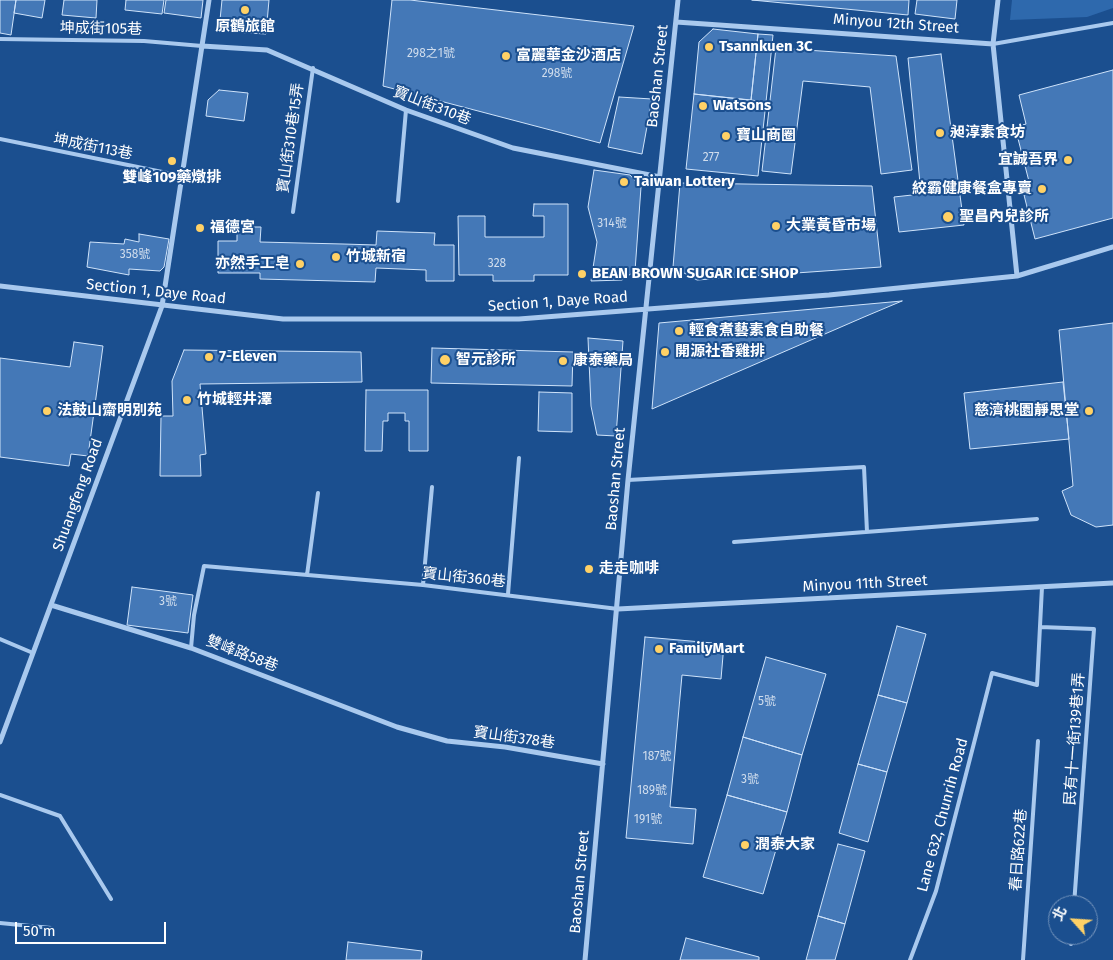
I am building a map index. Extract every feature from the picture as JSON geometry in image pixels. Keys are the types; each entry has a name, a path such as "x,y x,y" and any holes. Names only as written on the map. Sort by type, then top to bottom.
{"street":[{"name":"Shuangfeng Road","path":"0,742 162,306 209,0"},
{"name":"Baoshan Street","path":"585,960 618,609 628,480 678,0"},
{"path":"998,0 992,44 1017,276"},
{"name":"Minyou 12th Street","path":"676,22 992,44"},
{"name":"寶山街310巷","path":"202,46 267,50 406,110 513,148 660,176"},
{"name":"Section 1, Daye Road","path":"0,286 283,319 402,321 519,319 868,292 1017,276 1113,247"},
{"name":"Minyou 11th Street","path":"618,609 1113,583"},
{"name":"雙峰路58巷","path":"51,605 191,648 422,734"},
{"name":"寶山街378巷","path":"422,734 447,741 505,747 603,764"}],"lane":[{"name":"Minyou 12th Street","path":"992,44 1113,23"},
{"name":"坤成街105巷","path":"0,39 144,41 202,46"},
{"name":"寶山街310巷15弄","path":"293,212 312,68"},
{"path":"398,201 406,110"},
{"name":"坤成街113巷","path":"0,139 182,176"},
{"path":"508,594 519,458"},
{"path":"628,480 864,467 867,532"},
{"path":"423,585 432,487"},
{"path":"307,575 318,493"},
{"path":"734,542 1037,519"},
{"name":"寶山街360巷","path":"191,648 194,615 204,566 423,585 618,609"},
{"path":"1040,627 1042,587"},
{"name":"Lane 632, Chunrih Road","path":"910,960 936,891 992,673 1037,685 1040,627"},
{"name":"民有十一街139巷1弄","path":"1040,627 1094,629 1075,895"},
{"path":"0,639 33,653"},
{"name":"春日路622巷","path":"1022,960 1038,741"},
{"path":"0,795 60,816 111,899"},
{"path":"0,923 52,928"}],"shaded area":[{"path":"1012,0 1113,0 1113,8 1087,17 1010,20"}],"building":[{"path":"0,0 16,0 11,35 0,33"},
{"path":"16,0 45,0 42,18 14,13"},
{"path":"64,0 97,0 96,18 62,15"},
{"path":"126,0 164,0 162,14 125,10"},
{"path":"166,0 203,0 201,18 164,13"},
{"name":"原鶴旅館","path":"222,0 269,0 266,34 233,32 220,20"},
{"name":"富麗華金沙酒店","path":"392,0 410,0 634,26 600,143 383,86"},
{"path":"752,0 909,0 908,15"},
{"path":"917,0 957,0 955,19 915,14"},
{"path":"713,29 758,34 751,100 694,94 699,42"},
{"path":"758,34 773,35 766,102 751,100"},
{"path":"776,48 896,56 912,170 881,174 870,87 803,81 791,174 762,171"},
{"path":"941,54 964,225 899,232 894,197 921,194 908,58"},
{"name":"宜誠吾界","path":"1113,70 1113,218 1035,239 1024,195 1032,193 1015,127 1026,124 1019,95"},
{"path":"219,90 248,93 244,121 206,116 208,100"},
{"name":"寶山商圈","path":"694,94 766,102 758,176 686,169"},
{"path":"619,97 652,99 642,154 608,147"},
{"path":"594,170 630,175 641,187 635,271 622,280 591,281 597,242 588,207"},
{"name":"大業黃昏市場","path":"680,183 872,186 881,267 697,280 673,267"},
{"path":"534,204 568,204 568,275 534,275 534,281 493,281 493,275 459,275 458,216 485,216 485,237 544,237 544,216 533,216"},
{"name":"竹城新宿","path":"237,227 261,227 260,242 376,245 377,231 435,233 434,245 454,245 454,281 426,281 426,270 376,268 375,282 260,279 260,273 218,273 218,241 237,241"},
{"path":"139,234 169,239 164,267 160,271 129,269 129,275 87,267 90,242 124,244 125,239 139,242"},
{"path":"902,301 864,317 652,409 659,323"},
{"name":"慈濟桃園靜思堂","path":"1113,323 1113,525 1096,527 1071,515 1062,491 1073,486 1059,330"},
{"path":"588,338 623,341 616,436 597,435 591,406"},
{"name":"法鼓山齋明別苑","path":"74,342 103,346 88,456 71,454 69,466 0,457 0,358 70,367"},
{"path":"432,348 573,352 572,386 431,383"},
{"name":"竹城輕井澤","path":"184,350 361,352 362,382 200,384 206,454 200,455 201,476 160,476 161,416 173,416 172,381"},
{"path":"1063,382 1069,439 970,449 964,393"},
{"path":"366,390 428,390 428,451 409,451 409,421 405,421 405,413 388,413 388,421 383,421 382,451 365,451"},
{"path":"539,392 572,393 572,432 538,431"},
{"path":"132,587 193,595 188,633 127,625"},
{"path":"897,626 926,634 907,703 878,695"},
{"path":"645,637 724,644 721,679 682,675 670,807 696,809 693,844 626,838"},
{"path":"766,657 826,674 802,755 743,737"},
{"path":"878,695 907,703 887,772 858,764"},
{"name":"潤泰大家","path":"743,737 802,755 787,812 727,795"},
{"name":"潤泰大家","path":"858,764 887,772 868,842 839,833"},
{"name":"潤泰大家","path":"727,795 787,812 763,894 703,877"},
{"name":"潤泰大家","path":"838,844 865,851 845,924 818,916"},
{"path":"818,916 845,924 835,960 806,960"},
{"path":"686,938 759,957 759,960 680,960"},
{"path":"348,942 422,951 421,960 346,960"}],"place":[{"name":"原鶴旅館","path":"245,10"},
{"name":"Tsannkuen 3C","path":"709,47"},
{"name":"富麗華金沙酒店","path":"506,56"},
{"name":"Watsons","path":"703,106"},
{"name":"昶淳素食坊","path":"940,133"},
{"name":"寶山商圈","path":"726,136"},
{"name":"宜誠吾界","path":"1068,160"},
{"name":"雙峰109藥燉排","path":"172,161"},
{"name":"Taiwan Lottery","path":"624,182"},
{"name":"絞霸健康餐盒專賣","path":"1042,189"},
{"name":"聖昌內兒診所","path":"948,217"},
{"name":"大業黃昏市場","path":"776,226"},
{"name":"福德宮","path":"200,228"},
{"name":"竹城新宿","path":"336,257"},
{"name":"亦然手工皂","path":"300,264"},
{"name":"BEAN BROWN SUGAR ICE SHOP","path":"582,274"},
{"name":"輕食煮藝素食自助餐","path":"679,331"},
{"name":"開源社香雞排","path":"665,352"},
{"name":"7-Eleven","path":"209,357"},
{"name":"智元診所","path":"445,360"},
{"name":"康泰藥局","path":"563,361"},
{"name":"竹城輕井澤","path":"187,400"},
{"name":"法鼓山齋明別苑","path":"47,411"},
{"name":"慈濟桃園靜思堂","path":"1089,411"},
{"name":"走走咖啡","path":"589,569"},
{"name":"FamilyMart","path":"659,649"},
{"name":"潤泰大家","path":"745,845"}]}
